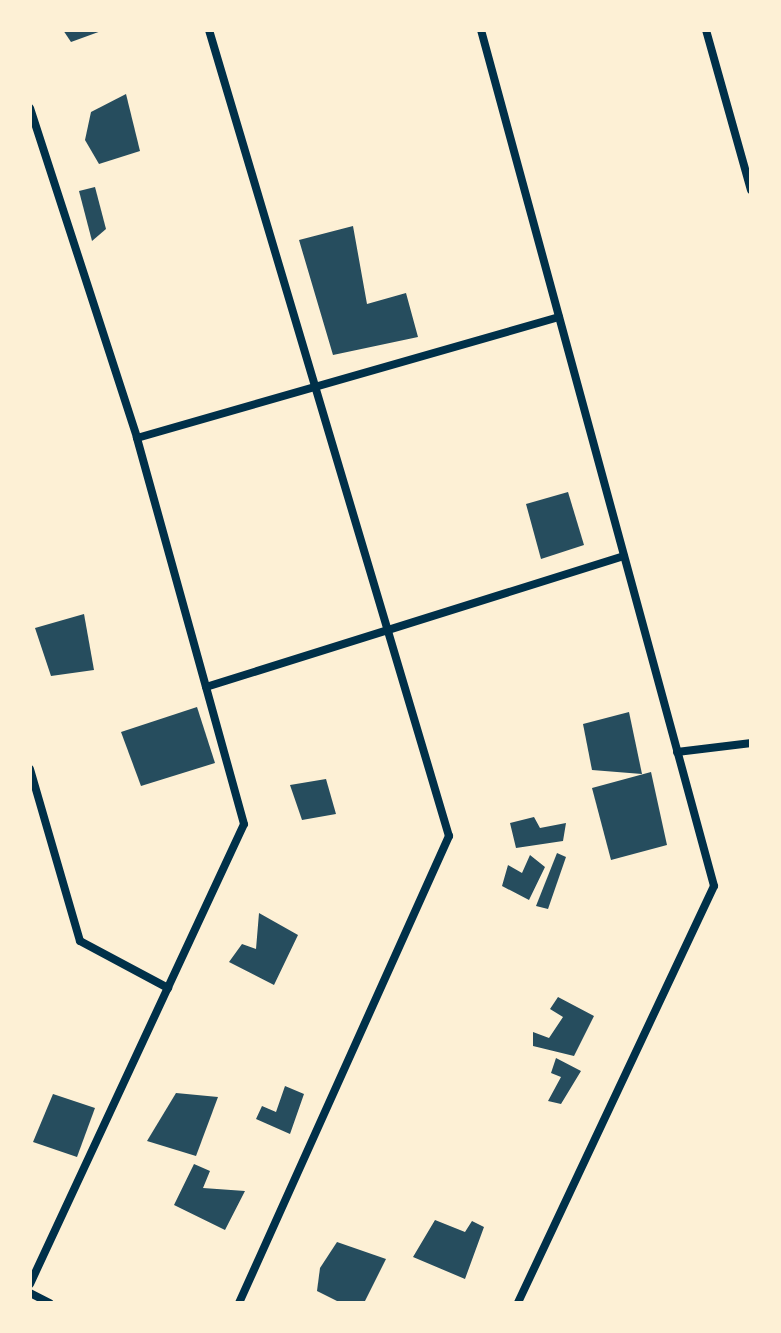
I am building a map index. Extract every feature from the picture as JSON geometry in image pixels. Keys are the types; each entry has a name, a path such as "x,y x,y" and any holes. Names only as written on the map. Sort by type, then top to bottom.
{"street":[{"path":"209,30 313,390 449,836 239,1303"},
{"path":"481,30 714,886 518,1303"},
{"path":"706,30 751,190"},
{"path":"30,108 137,438 244,824 30,1284"},
{"path":"740,151 751,148"},
{"path":"137,438 559,317"},
{"path":"206,687 624,556"},
{"path":"677,752 751,743"},
{"path":"30,769 80,941 168,988"},
{"path":"30,1293 50,1303"}],"building":[{"path":"63,30 104,30 71,42"},
{"path":"126,94 140,151 99,164 85,140 91,112"},
{"path":"95,187 106,229 92,241 79,191"},
{"path":"353,226 367,304 406,293 418,337 333,355 299,240"},
{"path":"568,492 584,545 541,559 526,504"},
{"path":"84,614 94,670 51,676 35,628"},
{"path":"197,707 215,763 141,786 121,732"},
{"path":"629,712 642,774 592,770 583,724"},
{"path":"651,772 667,845 611,860 592,788"},
{"path":"326,779 336,814 302,820 290,785"},
{"path":"534,817 540,828 566,823 563,841 516,848 510,823"},
{"path":"557,853 566,857 548,909 536,906"},
{"path":"530,855 545,867 529,900 502,886 508,865 522,873"},
{"path":"259,913 298,935 274,985 229,962 242,944 256,949"},
{"path":"558,997 594,1016 574,1056 533,1046 533,1032 549,1038 563,1017 550,1009"},
{"path":"556,1058 581,1071 561,1104 548,1101 561,1077 551,1073"},
{"path":"285,1086 304,1094 290,1134 256,1119 262,1106 276,1112"},
{"path":"176,1093 218,1097 196,1156 147,1141"},
{"path":"53,1094 95,1108 77,1157 33,1142"},
{"path":"194,1164 210,1171 203,1188 245,1191 225,1230 174,1205"},
{"path":"435,1220 465,1232 472,1221 484,1227 465,1279 413,1257"},
{"path":"337,1242 386,1259 364,1303 341,1303 317,1291 320,1268"}]}
